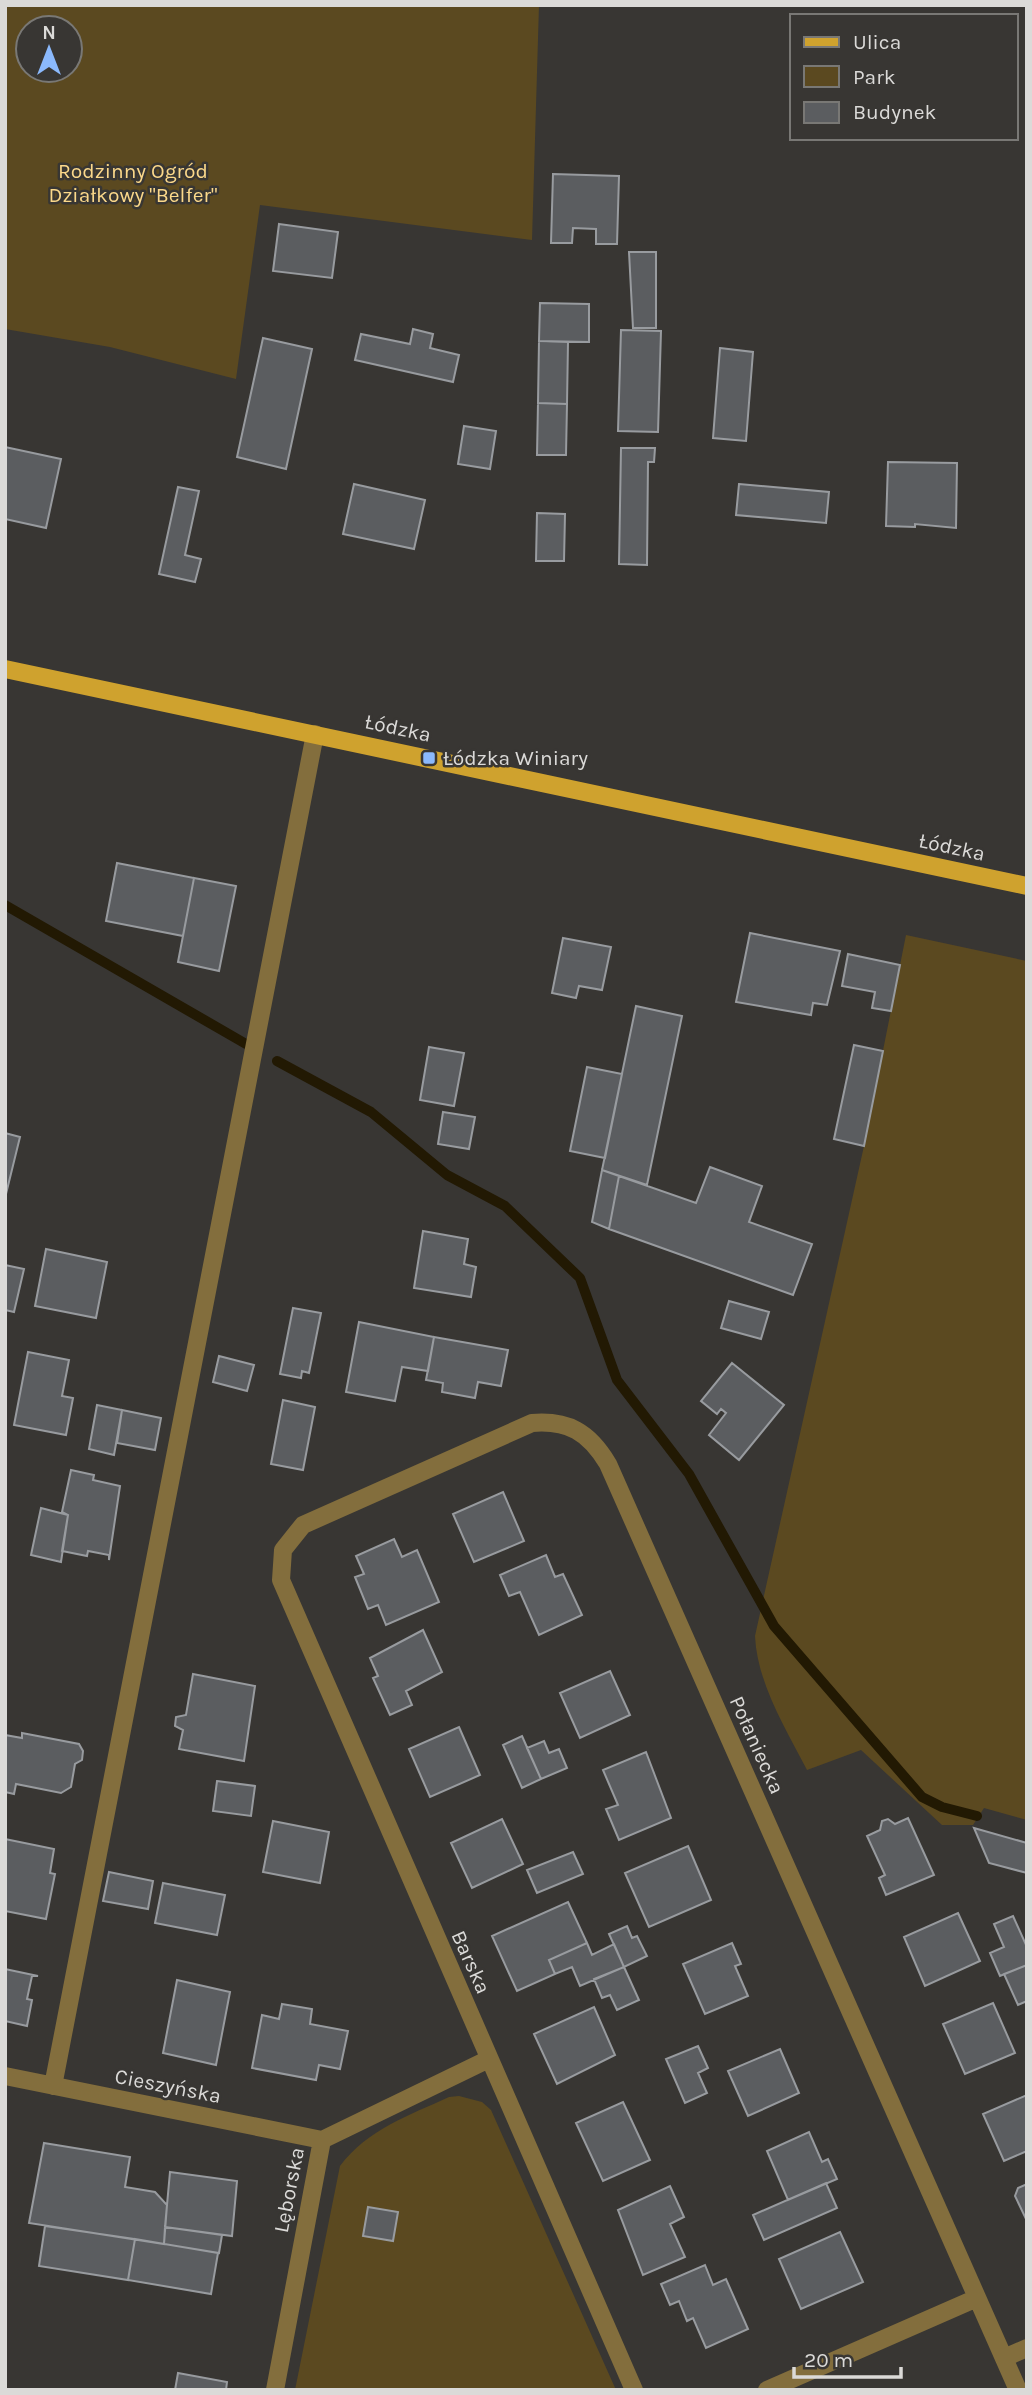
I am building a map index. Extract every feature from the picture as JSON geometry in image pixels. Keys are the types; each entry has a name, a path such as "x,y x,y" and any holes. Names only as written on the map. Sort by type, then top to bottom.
{"main road":[{"name":"Łódzka","path":"5,669 1027,886"}],"street":[{"path":"53,2086 315,734"},
{"name":"Połaniecka","path":"283,1550 290,1536 317,1516 532,1423 569,1425 598,1447 1018,2390"},
{"name":"Barska","path":"283,1550 280,1565 286,1596 634,2390"},
{"name":"Lęborska","path":"275,2390 322,2140 489,2059"},
{"name":"Cieszyńska","path":"5,2076 322,2140"},
{"path":"767,2390 977,2298"},
{"path":"1004,2358 1027,2347"}],"green space":[{"name":"Rodzinny Ogród Działkowy \"Belfer\"","path":"5,5 539,5 532,240 260,205 236,379 110,347 5,329"},
{"path":"906,935 1027,961 1027,1820 984,1808 973,1825 942,1825 861,1750 807,1770 774,1705 757,1654 755,1636 864,1146"},
{"path":"459,2096 482,2102 491,2110 616,2390 295,2390 340,2166 363,2142 376,2133 404,2117 449,2097"}],"building":[{"path":"553,174 619,176 617,244 596,244 596,229 573,228 572,243 551,243"},
{"path":"279,224 338,232 332,278 273,271"},
{"path":"629,252 656,252 656,328 633,328"},
{"path":"540,303 589,304 589,342 539,341"},
{"path":"413,329 433,334 430,348 459,355 453,382 355,360 361,334 410,344"},
{"path":"621,330 661,331 658,432 618,431"},
{"path":"263,338 312,349 286,469 237,457"},
{"path":"539,341 568,342 567,404 538,403"},
{"path":"720,348 753,352 746,441 713,438"},
{"path":"538,403 567,404 566,455 537,455"},
{"path":"464,426 496,431 490,469 458,464"},
{"path":"5,447 61,459 46,528 5,519"},
{"path":"621,448 655,448 654,462 648,462 647,565 619,564"},
{"path":"888,462 957,463 956,528 915,524 915,527 886,526"},
{"path":"354,484 425,500 414,549 343,534"},
{"path":"739,484 829,492 826,523 736,515"},
{"path":"178,487 199,491 185,555 201,559 195,582 159,574"},
{"path":"537,513 565,514 564,561 536,561"},
{"path":"117,863 194,878 183,936 106,921"},
{"path":"194,878 236,886 219,971 178,962"},
{"path":"750,933 840,951 827,1005 813,1003 811,1015 736,1002"},
{"path":"563,938 611,947 602,990 579,986 576,998 552,993"},
{"path":"848,954 900,965 891,1011 872,1008 875,992 842,986"},
{"path":"636,1006 682,1016 647,1185 602,1170"},
{"path":"854,1045 883,1051 864,1146 834,1139"},
{"path":"429,1047 464,1053 454,1106 420,1100"},
{"path":"587,1067 622,1074 605,1158 570,1151"},
{"path":"443,1112 475,1117 469,1149 438,1144"},
{"path":"5,1133 20,1137 6,1194 5,1194"},
{"path":"710,1167 762,1186 749,1222 812,1244 793,1295 609,1229 619,1176 696,1203"},
{"path":"602,1170 619,1176 609,1229 592,1222"},
{"path":"423,1231 468,1239 464,1264 476,1267 471,1297 414,1288"},
{"path":"46,1249 107,1262 96,1318 35,1306"},
{"path":"5,1265 24,1269 14,1312 5,1310"},
{"path":"729,1301 769,1312 761,1339 721,1328"},
{"path":"293,1308 321,1313 309,1373 302,1371 301,1378 280,1374"},
{"path":"359,1322 434,1337 428,1371 402,1367 395,1401 346,1392"},
{"path":"434,1337 508,1350 501,1386 478,1382 475,1398 442,1392 443,1383 426,1380"},
{"path":"28,1352 69,1360 62,1396 73,1398 66,1435 14,1425"},
{"path":"219,1356 254,1365 247,1391 213,1382"},
{"path":"732,1363 784,1405 739,1460 709,1435 726,1413 721,1409 717,1414 701,1401"},
{"path":"283,1400 315,1407 303,1470 271,1464"},
{"path":"97,1405 122,1410 114,1455 89,1449"},
{"path":"122,1410 161,1418 155,1450 117,1443"},
{"path":"71,1470 94,1475 93,1480 120,1486 109,1560 109,1555 88,1551 87,1556 62,1551 68,1515 62,1512"},
{"path":"503,1492 524,1541 474,1562 453,1514"},
{"path":"41,1508 68,1515 61,1562 31,1555"},
{"path":"394,1539 402,1557 417,1550 439,1602 386,1625 378,1605 368,1609 355,1577 364,1574 356,1556"},
{"path":"546,1555 555,1577 563,1574 582,1615 539,1635 520,1592 509,1596 500,1575"},
{"path":"423,1630 442,1672 406,1691 412,1705 390,1715 373,1678 378,1676 370,1658"},
{"path":"610,1671 630,1715 580,1738 560,1693"},
{"path":"193,1674 255,1686 244,1761 179,1749 183,1730 175,1726 176,1717 186,1715"},
{"path":"459,1727 480,1775 430,1797 409,1749"},
{"path":"22,1733 79,1744 83,1751 82,1760 75,1764 71,1787 61,1793 16,1784 14,1794 5,1792 5,1735 22,1738"},
{"path":"522,1736 541,1779 522,1788 503,1745"},
{"path":"544,1741 549,1753 559,1749 567,1768 541,1779 527,1748"},
{"path":"646,1752 671,1818 619,1840 606,1809 618,1805 603,1770"},
{"path":"217,1781 255,1786 251,1816 213,1811"},
{"path":"908,1818 934,1875 886,1895 879,1878 885,1875 867,1836 880,1830 882,1821 888,1819 895,1824"},
{"path":"502,1819 523,1864 472,1888 451,1843"},
{"path":"273,1821 329,1832 320,1883 263,1872"},
{"path":"974,1828 1027,1843 1027,1873 989,1863"},
{"path":"5,1839 54,1849 50,1873 55,1874 46,1919 5,1911"},
{"path":"688,1846 711,1900 649,1927 625,1873"},
{"path":"573,1852 583,1874 537,1893 527,1870"},
{"path":"109,1872 153,1881 148,1909 103,1901"},
{"path":"163,1883 225,1895 217,1935 155,1923"},
{"path":"568,1902 587,1943 549,1960 555,1974 517,1991 492,1936"},
{"path":"958,1913 980,1961 925,1986 904,1937"},
{"path":"1013,1916 1027,1947 1027,1965 1000,1976 990,1953 1004,1947 994,1924"},
{"path":"627,1926 632,1938 637,1936 647,1956 624,1967 609,1934"},
{"path":"587,1943 592,1955 614,1944 624,1967 580,1986 572,1967 555,1974 549,1960"},
{"path":"732,1943 741,1964 735,1966 748,1996 705,2014 683,1964"},
{"path":"1027,1965 1027,2001 1018,2005 1004,1974"},
{"path":"624,1967 639,2000 617,2010 610,1995 602,1998 594,1979"},
{"path":"5,1969 38,1976 32,1976 27,1999 32,2000 27,2026 5,2021"},
{"path":"177,1980 230,1992 216,2065 163,2053"},
{"path":"993,2003 1015,2053 965,2074 943,2024"},
{"path":"282,2004 312,2009 310,2024 348,2031 340,2069 319,2065 316,2080 252,2068 262,2015 279,2019"},
{"path":"594,2007 615,2055 557,2084 534,2034"},
{"path":"698,2046 708,2068 698,2073 707,2093 685,2103 666,2059"},
{"path":"780,2049 799,2093 748,2116 728,2071"},
{"path":"1027,2095 1027,2151 1004,2161 983,2114"},
{"path":"623,2102 650,2160 603,2181 576,2123"},
{"path":"809,2132 822,2162 828,2159 837,2179 788,2200 767,2151"},
{"path":"44,2143 130,2157 125,2187 155,2192 167,2205 164,2244 29,2223"},
{"path":"170,2172 237,2181 232,2236 165,2227"},
{"path":"826,2183 837,2208 764,2240 753,2215"},
{"path":"1027,2184 1027,2221 1015,2196 1018,2188"},
{"path":"670,2186 684,2217 670,2224 685,2257 643,2275 618,2210"},
{"path":"368,2207 398,2212 393,2241 363,2236"},
{"path":"45,2226 135,2239 128,2280 39,2266"},
{"path":"165,2227 222,2235 219,2253 164,2244"},
{"path":"840,2232 863,2282 801,2309 779,2259"},
{"path":"135,2239 218,2253 211,2294 128,2280"},
{"path":"705,2265 713,2285 726,2279 748,2329 706,2348 693,2318 687,2321 679,2301 670,2305 661,2284"},
{"path":"178,2373 227,2382 226,2390 175,2390"}],"waterway":[{"path":"5,905 246,1044"},
{"path":"277,1061 371,1112 447,1175 505,1206 580,1278 617,1380 689,1474 774,1626 922,1797 942,1807 977,1816"}],"place":[{"name":"Łódzka Winiary","path":"429,758"}]}
